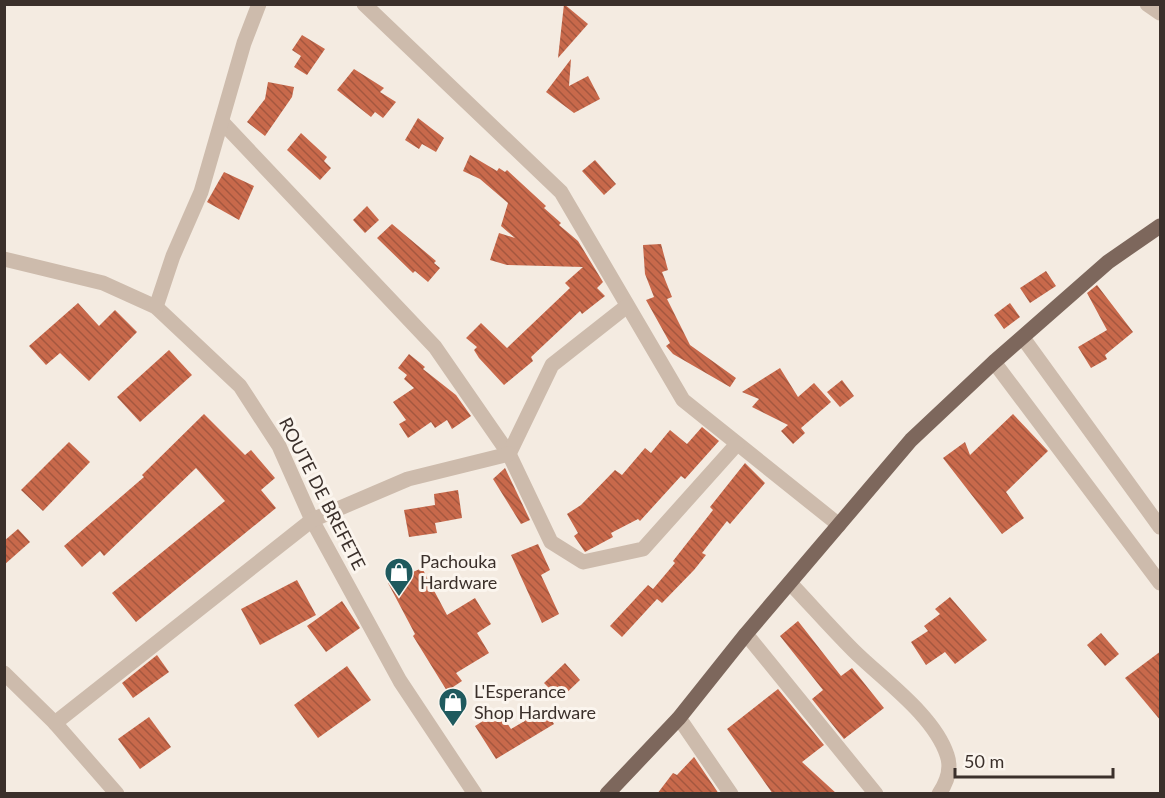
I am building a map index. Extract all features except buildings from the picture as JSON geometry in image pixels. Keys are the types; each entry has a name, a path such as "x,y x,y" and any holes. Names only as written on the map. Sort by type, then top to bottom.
{"main road":[{"path":"608,794 679,718 911,440 994,362 1108,262 1161,226"}],"street":[{"path":"156,307 173,256 201,192 244,43 259,4"},
{"path":"364,4 561,192 683,400 839,525"},
{"path":"1147,4 1161,13"},
{"path":"222,122 435,347 509,454 551,542 583,562 643,549 737,444"},
{"name":"ROUTE DE BREFETE","path":"4,259 103,284 156,307 240,386 279,446 312,520 400,681 475,794"},
{"path":"509,454 552,365 627,306"},
{"path":"1023,338 1161,527"},
{"path":"994,362 1161,583"},
{"path":"55,723 312,520 408,479 509,454"},
{"path":"790,583 932,729 944,748 949,767 945,785 939,794"},
{"path":"747,634 876,794"},
{"path":"4,673 55,723 117,794"},
{"path":"679,718 731,794"}],"place":[{"name":"Pachouka Hardware","path":"399,598"},
{"name":"L'Esperance Shop Hardware","path":"453,728"}]}
